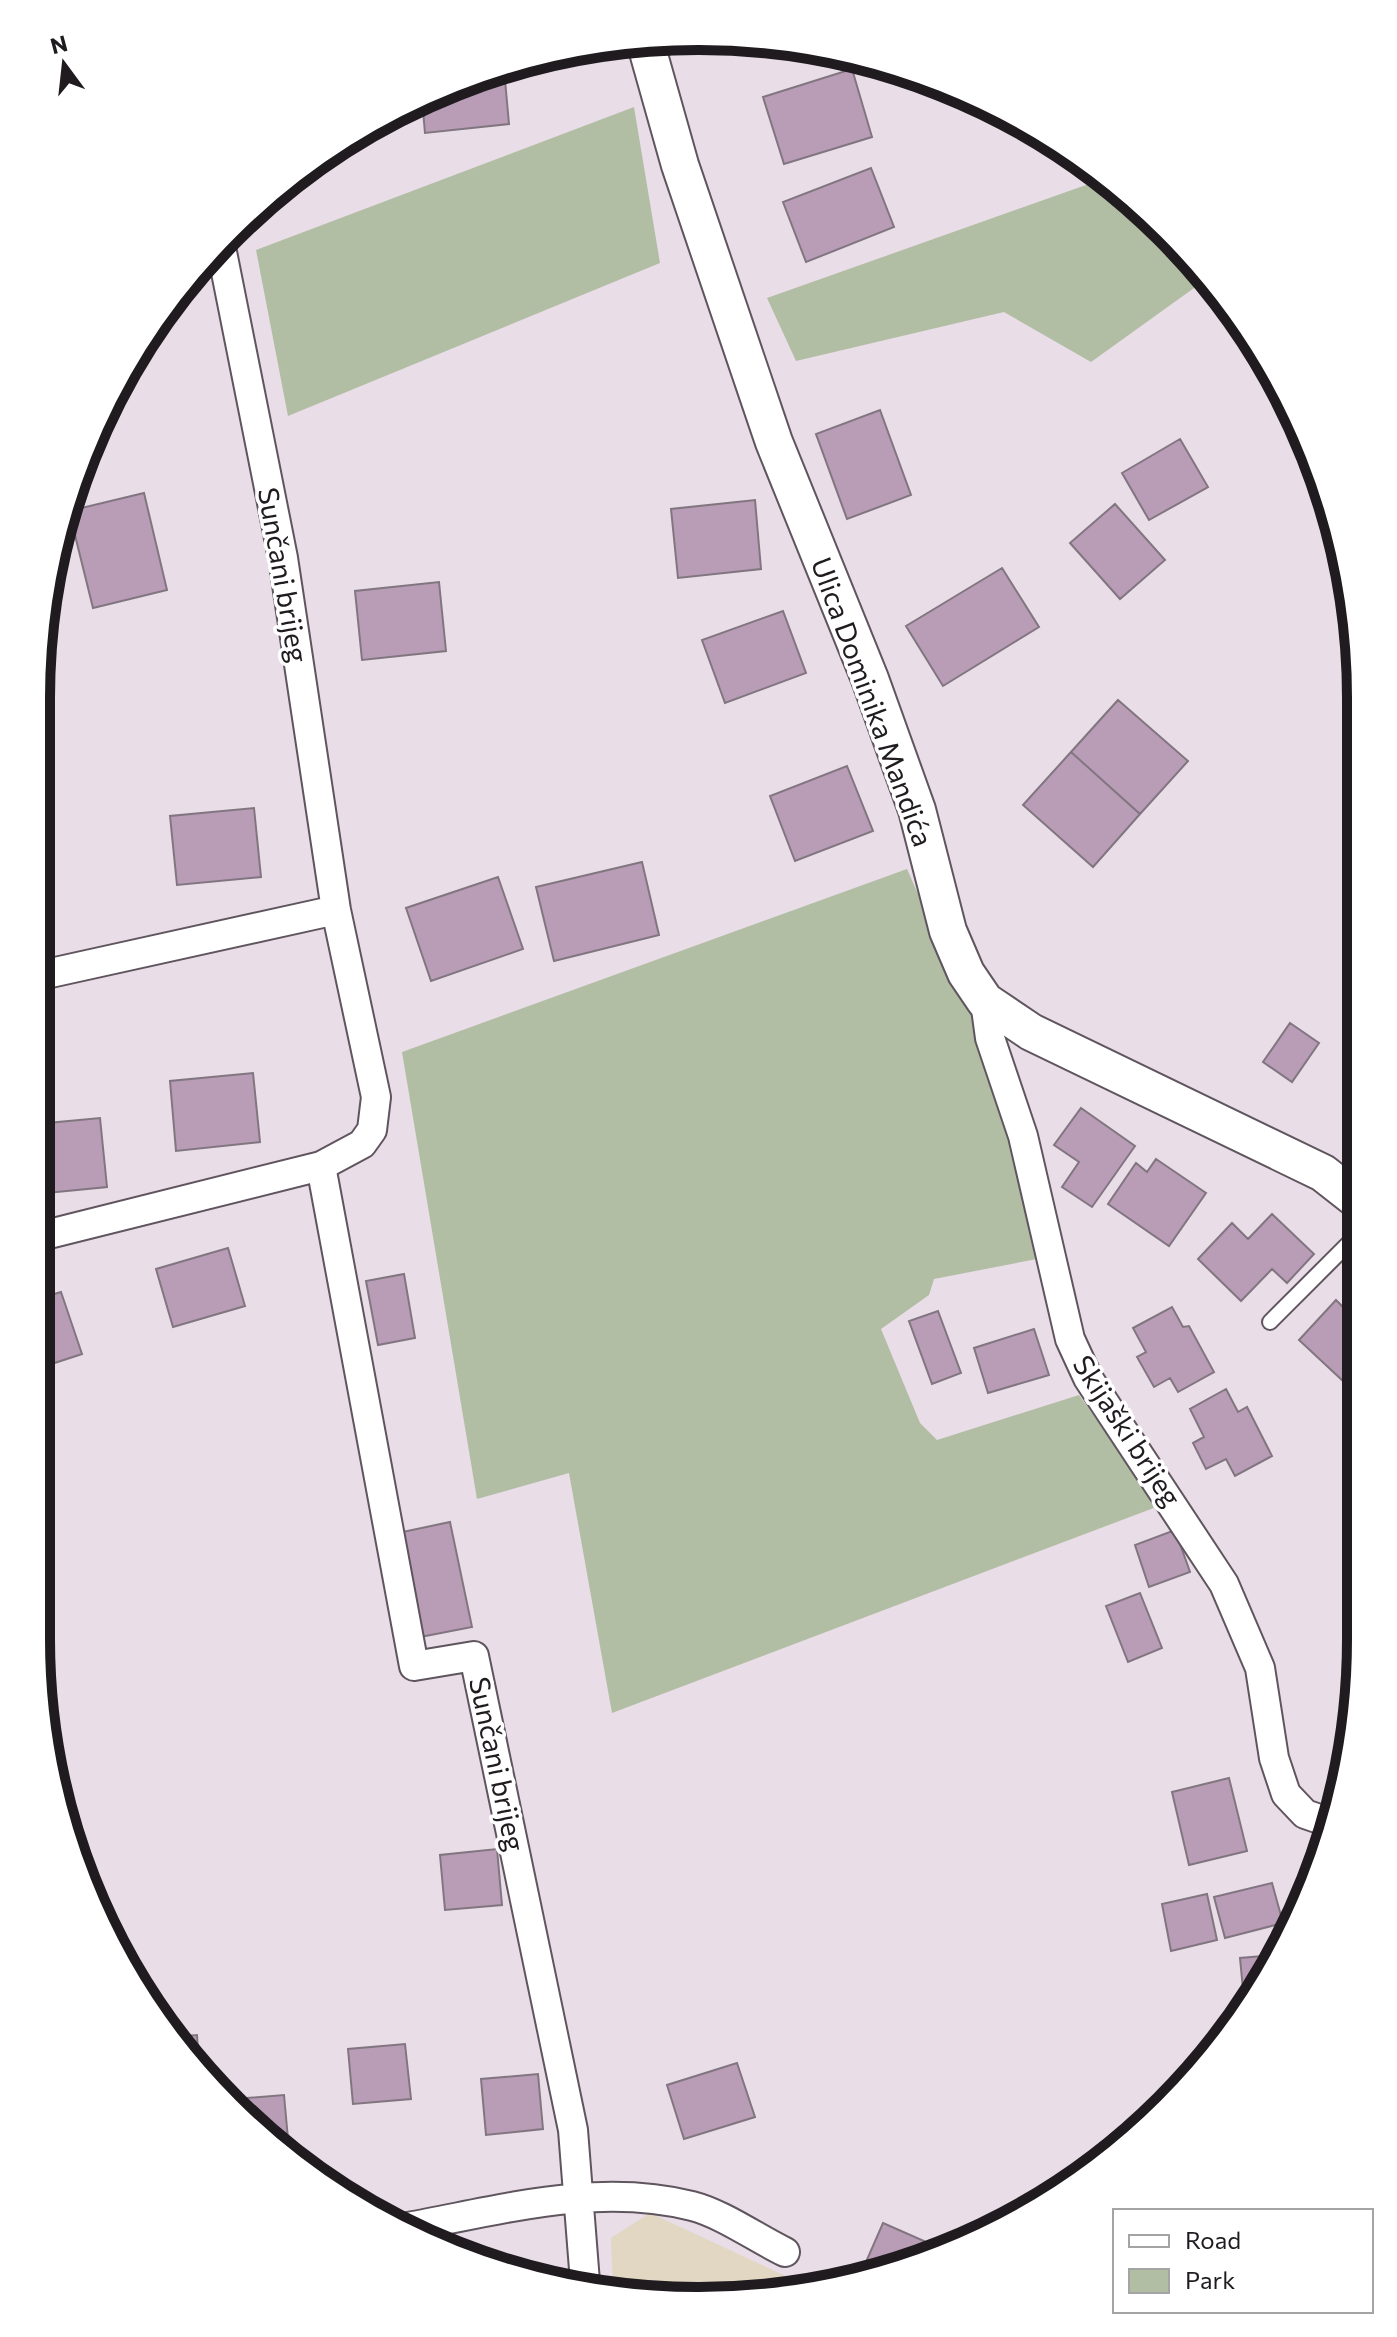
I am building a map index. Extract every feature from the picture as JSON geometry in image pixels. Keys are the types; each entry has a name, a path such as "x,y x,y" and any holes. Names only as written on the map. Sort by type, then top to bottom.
{"street":[{"name":"Ulica Dominika Mandića","path":"648,52 680,165 774,442 917,810 948,931 966,973 985,1001 1031,1032 1323,1173 1347,1192"},
{"name":"Sunčani brijeg","path":"50,1234 321,1166 362,1144 372,1130 377,1112 336,910 283,558 223,258"},
{"path":"50,973 336,910"},
{"name":"Skijaški brijeg","path":"985,1001 990,1038 1023,1136 1070,1339 1088,1378 1224,1584 1260,1668 1274,1758 1286,1794 1305,1814 1321,1820"},
{"name":"Sunčani brijeg","path":"321,1166 414,1666 474,1656 570,2115 580,2196"},
{"path":"422,2225 580,2196 634,2195 695,2207 785,2252"},
{"path":"580,2196 585,2277"}],"lane":[{"path":"1270,1322 1347,1245"}],"shaded area":[{"path":"650,2213 793,2280 698,2287 613,2281 611,2238"}],"green space":[{"path":"634,107 660,263 288,416 256,250"},
{"path":"1092,183 1157,240 1198,285 1091,362 1004,312 796,361 767,298"},
{"path":"907,869 988,1052 1042,1258 934,1279 929,1295 881,1329 920,1423 937,1440 1079,1395 1159,1506 612,1713 569,1473 477,1499 402,1052"}],"building":[{"path":"852,69 872,137 784,164 763,97"},
{"path":"505,80 509,124 425,133 423,112"},
{"path":"871,168 894,227 806,262 783,202"},
{"path":"880,410 911,495 847,519 816,434"},
{"path":"1180,439 1208,487 1149,520 1122,473"},
{"path":"144,493 167,590 93,608 73,527 79,509"},
{"path":"755,500 761,569 678,578 671,509"},
{"path":"1115,504 1165,560 1120,599 1070,543"},
{"path":"1002,568 1039,627 943,686 906,626"},
{"path":"439,582 446,651 362,660 355,591"},
{"path":"783,611 806,673 725,703 702,640"},
{"path":"1118,700 1188,761 1140,814 1071,752"},
{"path":"1071,752 1140,814 1093,867 1023,805"},
{"path":"847,766 873,831 795,861 770,796"},
{"path":"254,808 261,877 177,885 170,816"},
{"path":"642,862 659,935 554,961 536,887"},
{"path":"498,877 523,949 431,981 406,908"},
{"path":"1290,1023 1319,1043 1292,1082 1263,1062"},
{"path":"253,1073 260,1142 176,1151 170,1081"},
{"path":"1081,1108 1135,1146 1092,1207 1062,1187 1079,1162 1054,1145"},
{"path":"100,1118 107,1187 50,1193 50,1123"},
{"path":"1156,1159 1206,1193 1169,1246 1108,1204 1136,1163 1147,1172"},
{"path":"1272,1214 1314,1254 1287,1283 1272,1269 1241,1301 1198,1259 1232,1223 1248,1239"},
{"path":"228,1248 245,1306 173,1327 156,1269"},
{"path":"404,1274 415,1338 378,1345 366,1281"},
{"path":"61,1292 82,1354 50,1364 50,1295"},
{"path":"1336,1300 1347,1311 1347,1377 1343,1381 1299,1340"},
{"path":"1172,1307 1183,1327 1189,1326 1214,1372 1178,1392 1170,1378 1154,1387 1137,1357 1146,1352 1133,1328"},
{"path":"938,1311 961,1373 932,1384 909,1321"},
{"path":"1034,1329 1049,1375 988,1393 974,1348"},
{"path":"1226,1389 1238,1412 1247,1407 1272,1456 1235,1476 1226,1459 1206,1469 1193,1443 1204,1437 1190,1409"},
{"path":"450,1522 472,1627 415,1638 393,1534"},
{"path":"1175,1530 1190,1572 1149,1587 1135,1545"},
{"path":"1140,1593 1162,1648 1128,1662 1106,1606"},
{"path":"1229,1778 1247,1851 1189,1865 1172,1792"},
{"path":"497,1849 502,1905 445,1910 440,1855"},
{"path":"1272,1883 1282,1920 1281,1924 1225,1938 1214,1897"},
{"path":"1207,1894 1217,1940 1171,1951 1162,1904"},
{"path":"1264,1956 1243,1991 1240,1958"},
{"path":"197,2035 198,2050 186,2036"},
{"path":"405,2044 411,2099 353,2104 348,2049"},
{"path":"737,2063 755,2117 684,2139 667,2085"},
{"path":"538,2074 543,2129 486,2135 481,2079"},
{"path":"284,2095 288,2140 271,2126 241,2098"},
{"path":"883,2223 924,2241 921,2248 864,2265"}]}
